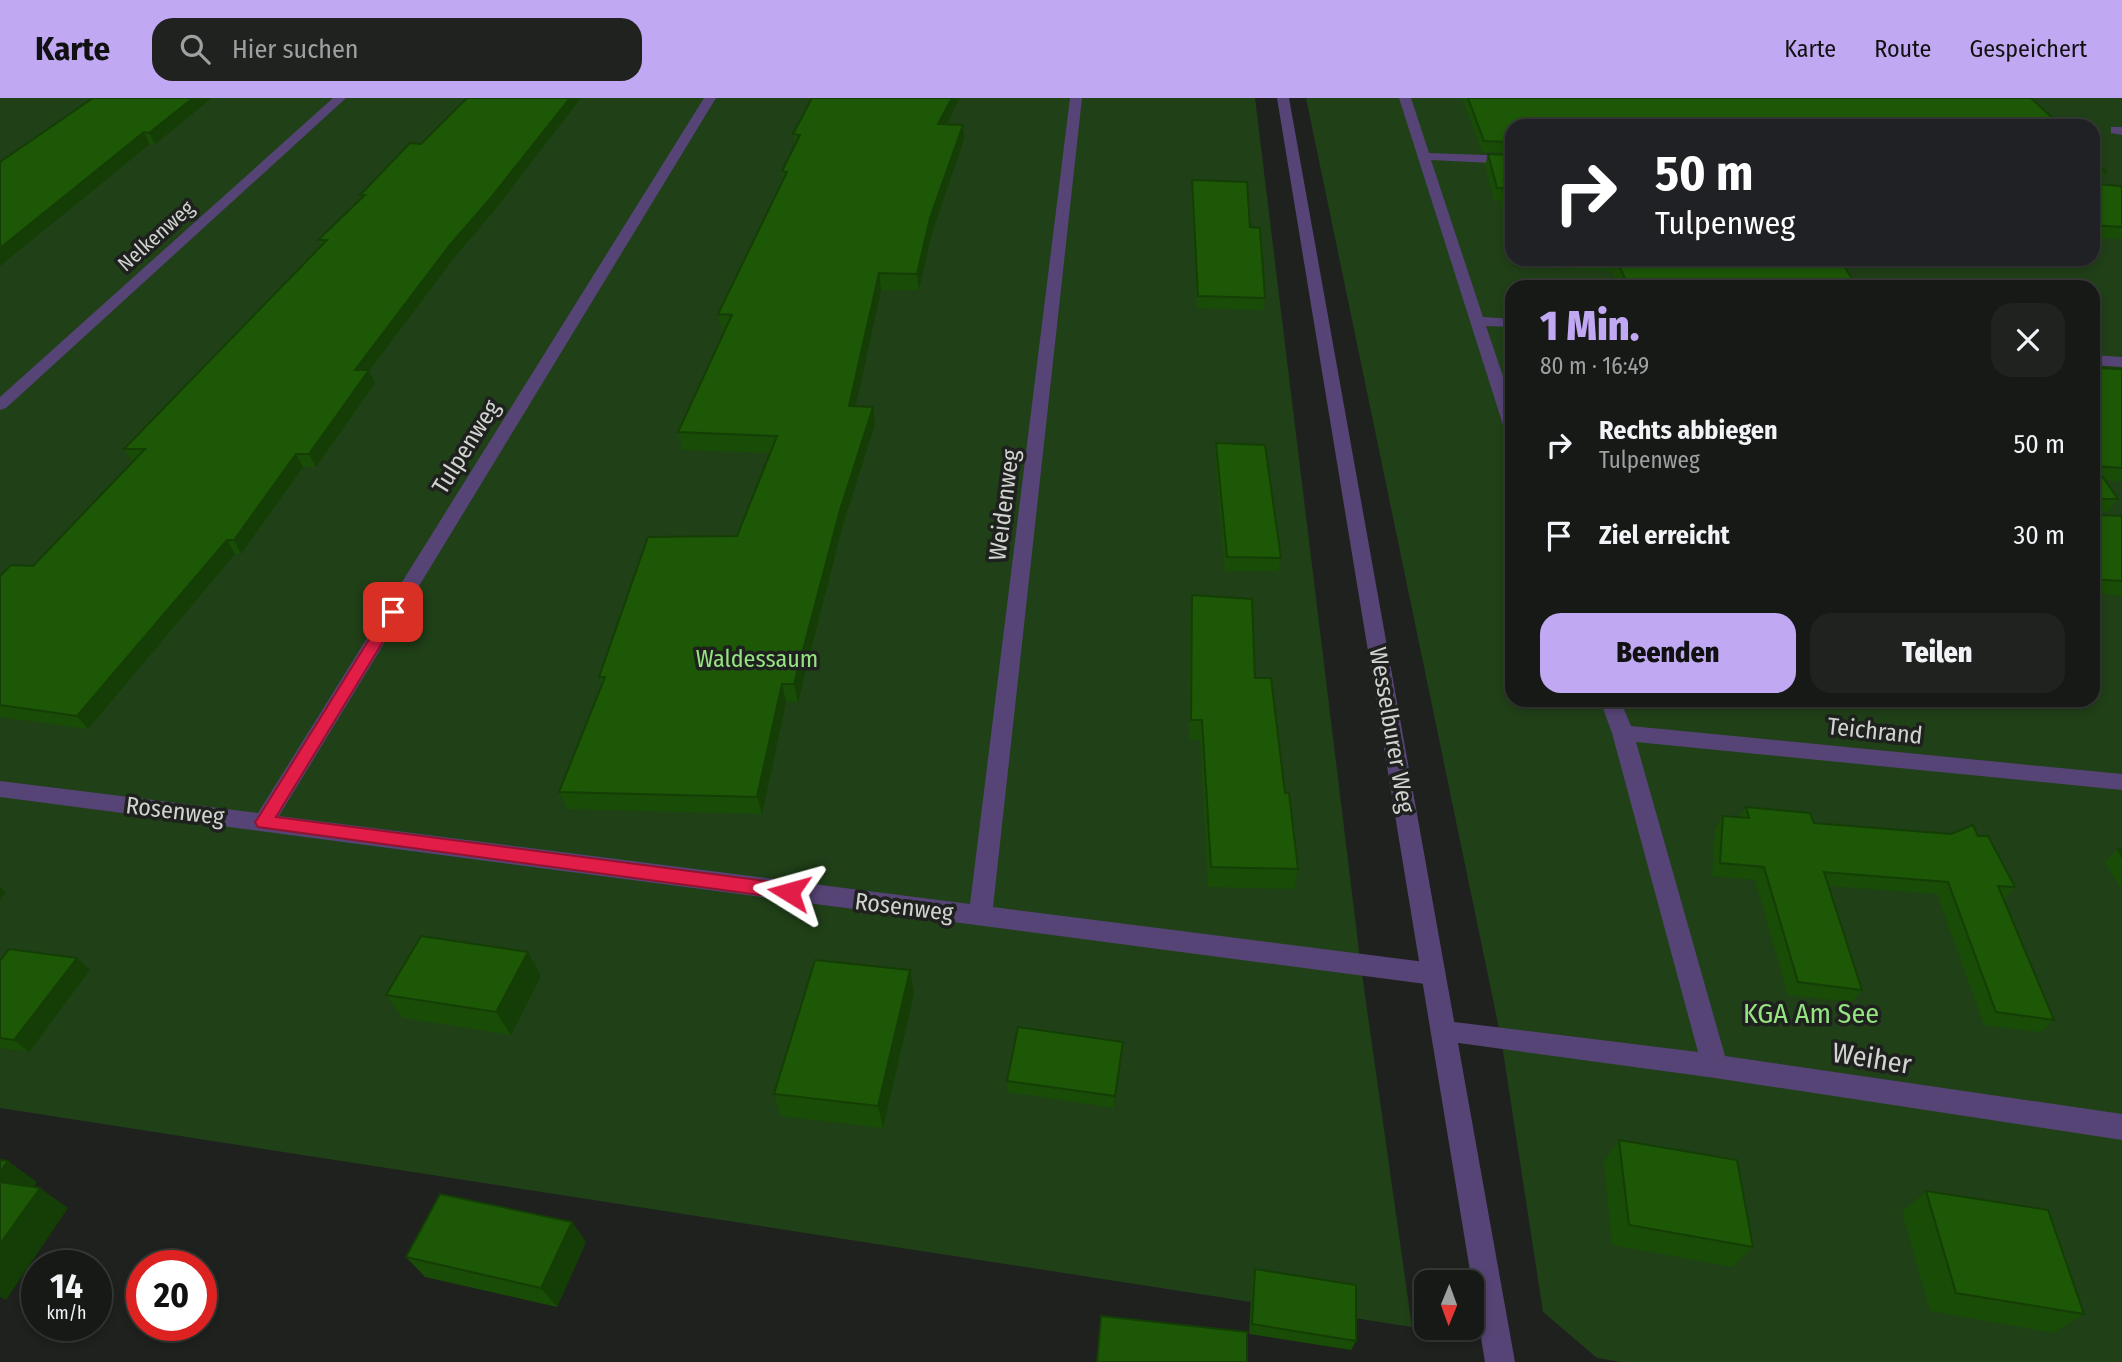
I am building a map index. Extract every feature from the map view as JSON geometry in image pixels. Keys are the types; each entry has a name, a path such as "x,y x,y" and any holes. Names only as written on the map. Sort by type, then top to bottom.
{"street":[{"name":"Nelkenweg","path":"0,405 340,98"},
{"name":"Tulpenweg","path":"264,822 710,98"},
{"name":"Weidenweg","path":"980,917 1076,98"},
{"name":"Wesselburer Weg","path":"1283,98 1433,974 1446,1032 1500,1362"},
{"path":"1405,98 1505,405"},
{"path":"1423,156 1505,160"},
{"path":"1479,321 1505,323"},
{"path":"2100,360 2122,362"},
{"path":"1613,707 1623,733 1715,1066"},
{"name":"Teichrand","path":"1623,733 2122,782"},
{"name":"Rosenweg","path":"0,789 1433,974"},
{"name":"Weiher","path":"1446,1032 1715,1066 2122,1127"}],"green space":[{"name":"Waldessaum","path":"0,98 1255,98 1361,967 1412,1327 0,1108"},
{"name":"KGA Am See","path":"1306,98 2122,98 2122,1362 1621,1362 1597,1358 1543,1312 1501,1038"}],"building":[{"path":"93,98 193,98 149,133 144,132 0,248 0,162"},
{"path":"467,98 570,98 449,246 355,370 369,370 309,454 296,454 234,540 227,540 77,716 0,705 0,576 11,565 33,566 145,449 124,449 327,240 318,240 365,195 360,195 410,143 421,144"},
{"path":"812,98 952,98 938,124 963,125 930,218 917,274 879,273 849,406 873,407 840,510 794,684 782,684 757,797 559,792 605,677 599,677 648,537 737,536 777,436 678,432 732,315 718,314 787,172 782,171 800,135 793,134"},
{"path":"1468,98 2031,98 2054,119 1505,119 1505,142 1484,141"},
{"path":"1488,154 1505,155 1505,195 1503,188 1497,188"},
{"path":"1192,180 1247,182 1250,227 1260,228 1265,298 1198,296"},
{"path":"2100,184 2122,188 2122,227 2100,225"},
{"path":"1619,266 1844,266 1853,280 1626,280"},
{"path":"2100,368 2122,370 2122,468 2100,466"},
{"path":"1216,443 1265,445 1281,558 1227,557"},
{"path":"2100,473 2118,499 2101,499 2101,515 2122,516 2122,581 2100,579"},
{"path":"1192,595 1252,599 1255,678 1271,678 1285,793 1289,793 1298,869 1211,867 1202,720 1191,720"},
{"path":"1746,807 1810,813 1814,823 1951,834 1973,825 1978,836 1988,836 2015,887 1998,886 2054,1020 1996,1012 1948,882 1824,872 1862,990 1798,982 1764,867 1720,863 1723,816 1749,818"},
{"path":"421,936 528,952 496,1012 386,995"},
{"path":"9,949 77,958 14,1040 0,1038 0,961"},
{"path":"815,960 910,970 878,1106 774,1094"},
{"path":"1018,1027 1123,1042 1115,1096 1007,1081"},
{"path":"1619,1140 1737,1160 1753,1247 1629,1225"},
{"path":"0,1160 8,1161 0,1172"},
{"path":"0,1182 40,1188 0,1244"},
{"path":"1926,1191 2048,1210 2084,1314 1956,1293"},
{"path":"440,1194 572,1222 541,1288 406,1257"},
{"path":"1255,1269 1356,1285 1356,1341 1252,1324"},
{"path":"1101,1316 1247,1332 1247,1362 1097,1362"}],"route":[{"path":"393,612 264,822 789,892"}]}
